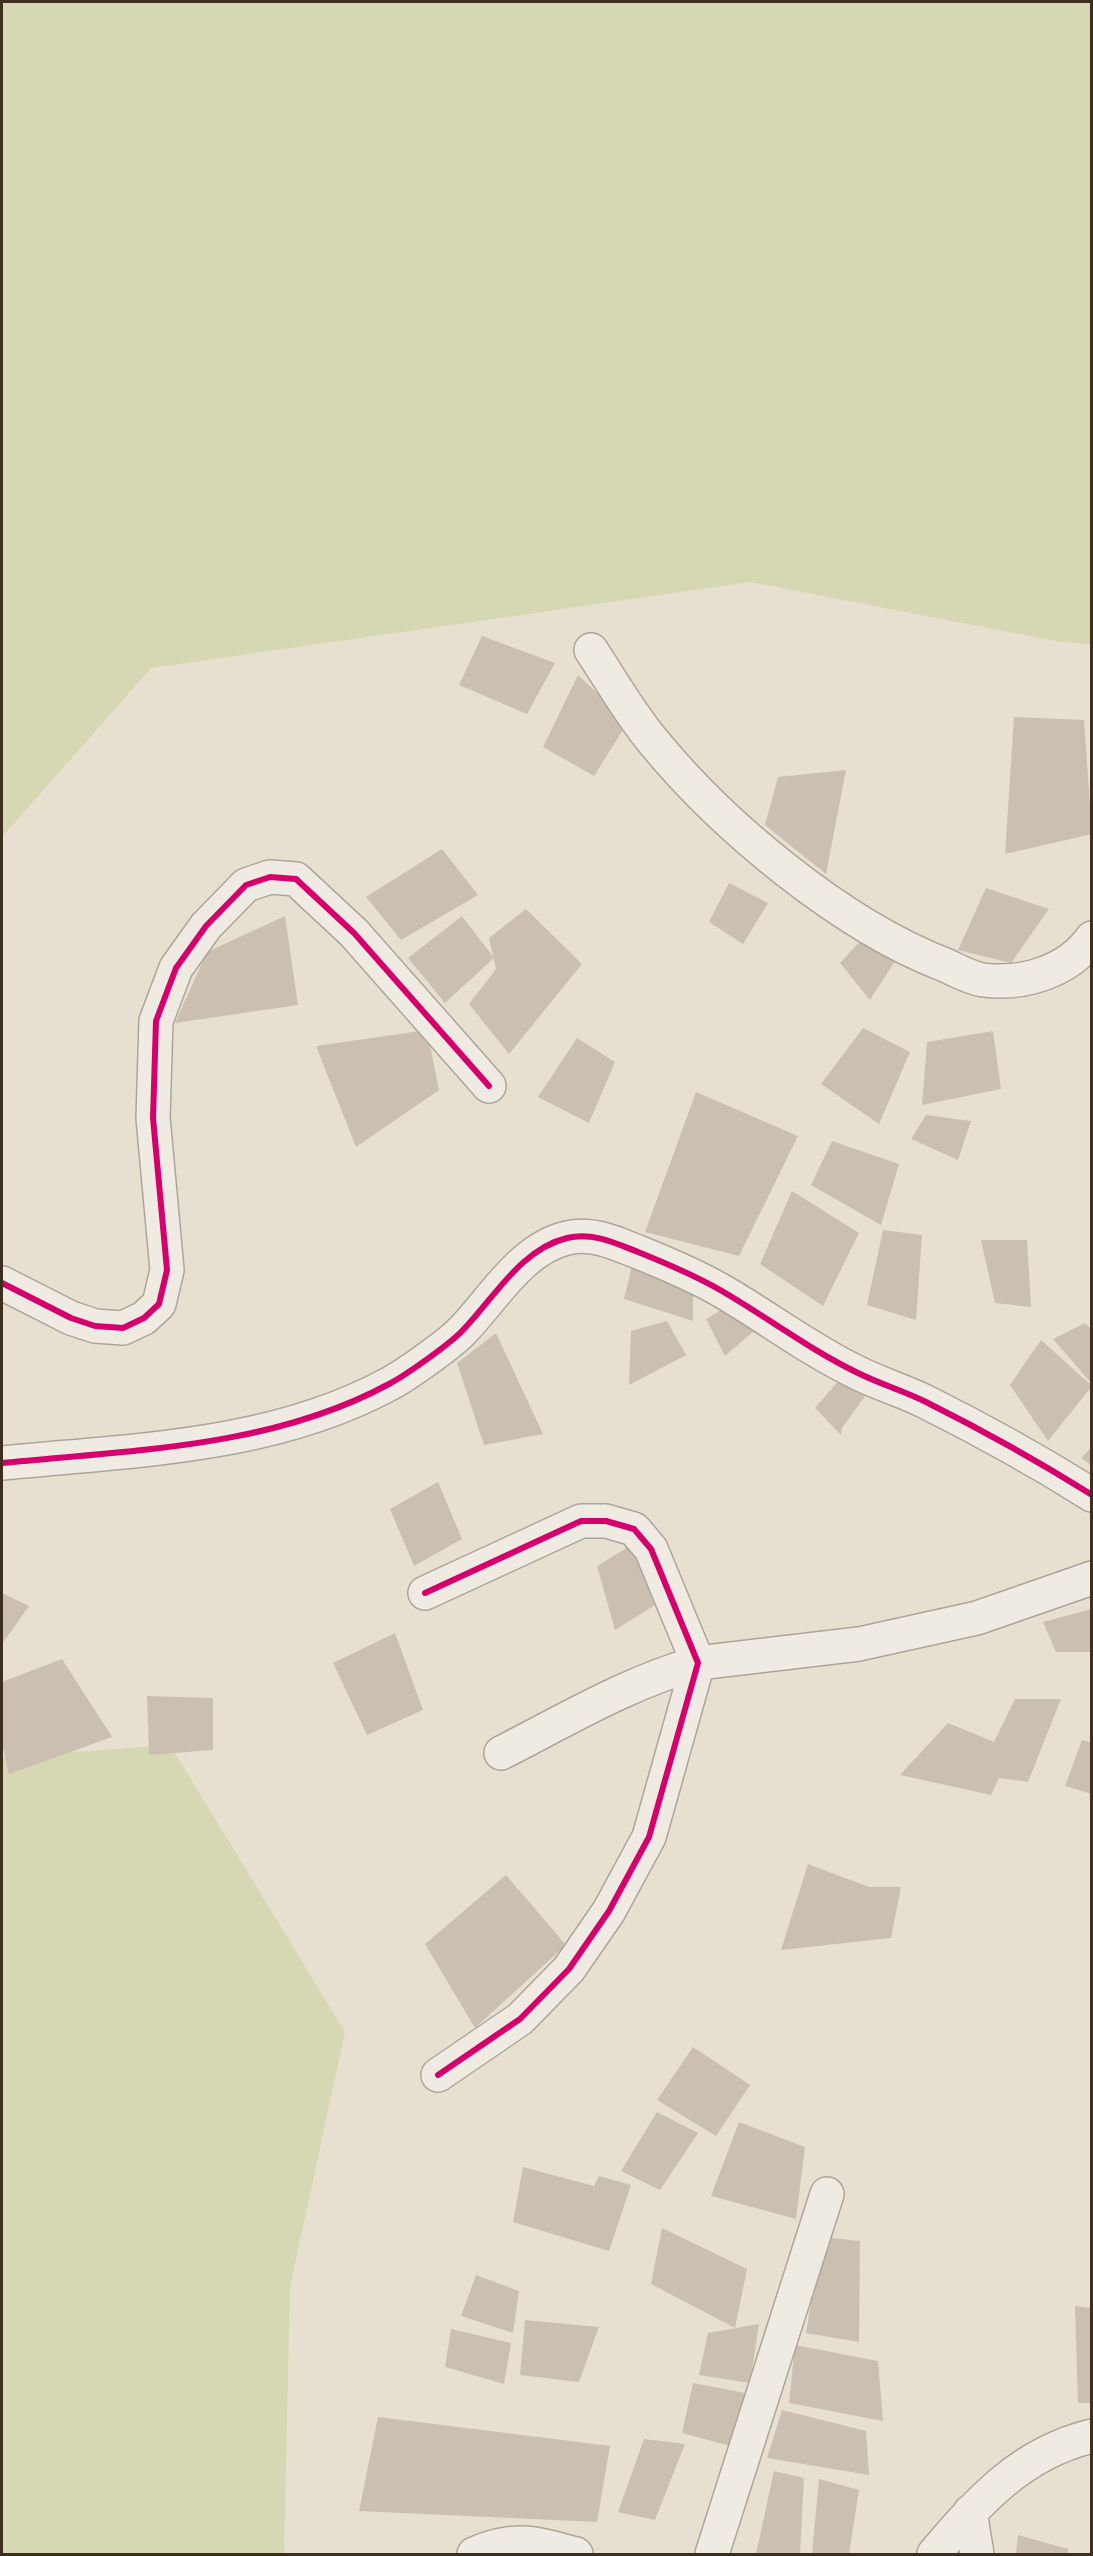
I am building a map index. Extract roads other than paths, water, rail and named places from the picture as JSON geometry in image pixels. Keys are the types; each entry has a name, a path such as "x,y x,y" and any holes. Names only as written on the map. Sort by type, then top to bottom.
{"street":[{"path":"591,650 652,740 714,806 779,865 850,915 918,955 982,980 1029,979 1063,965 1085,947 1092,938"},
{"path":"2,1283 71,1318 95,1326 123,1328 144,1318 159,1304 167,1270 153,1118 156,1021 176,968 206,926 246,885 270,877 296,879 354,933 489,1086"},
{"path":"2,1463 230,1439 315,1417 391,1383 462,1332 499,1286 537,1252 565,1238 588,1236 610,1241 674,1266 726,1294 780,1330 857,1373 923,1401 989,1435 1092,1495"},
{"path":"425,1593 581,1521 606,1521 634,1529 651,1549 698,1663 649,1837 609,1911 569,1969 520,2019 438,2075"},
{"path":"501,1753 590,1707 675,1669 698,1663 859,1644 976,1618 1092,1578"},
{"path":"712,2554 827,2194"},
{"path":"934,2554 995,2487 1030,2460 1092,2436"},
{"path":"970,2512 977,2554"},
{"path":"474,2554 512,2542 539,2544 576,2554"}]}
